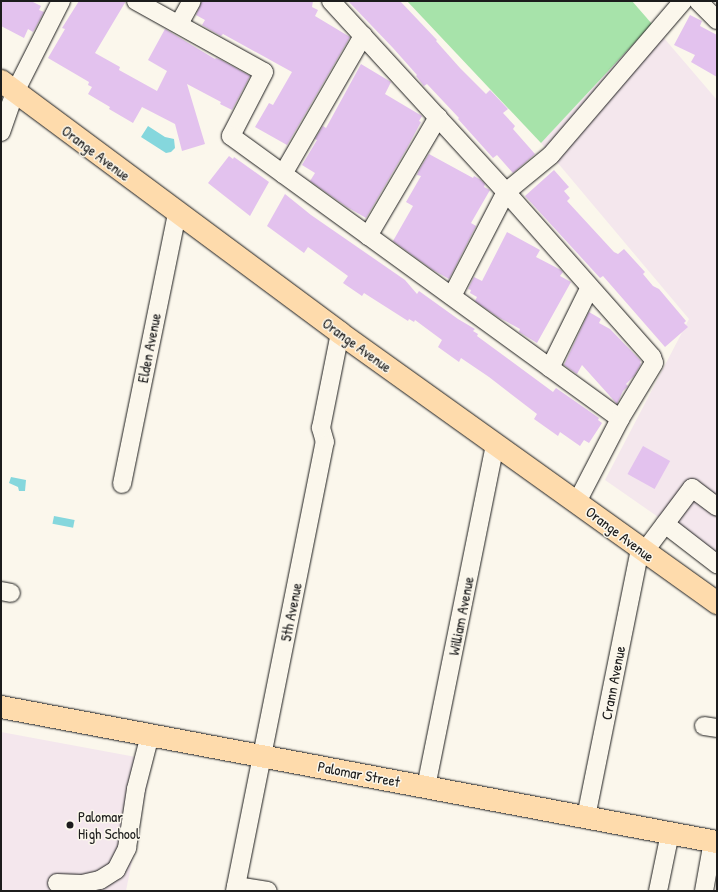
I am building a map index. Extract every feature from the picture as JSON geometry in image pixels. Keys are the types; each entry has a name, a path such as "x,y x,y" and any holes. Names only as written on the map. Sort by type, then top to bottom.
{"main road":[{"name":"Orange Avenue","path":"8,86 340,333 642,550 716,599"},
{"name":"Palomar Street","path":"1,707 715,842"}],"street":[{"path":"136,1 264,72 231,136 620,419"},
{"path":"179,24 192,1"},
{"path":"331,1 506,192 652,356 654,362 620,419 577,502"},
{"path":"452,296 506,192 551,155 683,1"},
{"path":"698,1 717,20"},
{"path":"1,132 8,86 58,2"},
{"path":"283,174 363,36"},
{"path":"368,236 438,117"},
{"name":"Elden Avenue","path":"122,484 177,213"},
{"path":"550,368 590,287"},
{"name":"5th Avenue","path":"235,888 263,756 325,442 321,428 340,333"},
{"name":"William Avenue","path":"426,787 495,445"},
{"path":"642,550 665,524 692,488 717,507"},
{"path":"665,524 717,564"},
{"name":"Crann Avenue","path":"586,817 642,550"},
{"path":"57,883 82,884 100,880 116,870 127,848 136,789 150,735"},
{"path":"658,891 670,833"},
{"path":"704,891 715,842"},
{"path":"235,888 268,891"}],"shaded area":[{"path":"652,24 717,100 717,558 605,480 689,319 541,143"},
{"name":"Palomar High School","path":"1,732 152,760 126,891 1,891"}],"green space":[{"path":"407,1 632,1 652,24 541,143"}],"water":[{"path":"148,126 165,137 174,139 175,148 171,152 166,153 141,137"},
{"path":"11,477 26,480 25,491 19,491 18,487 9,483"},
{"path":"54,516 75,520 73,528 52,524"}],"building":[{"path":"1,1 31,1 41,6 39,10 44,12 33,32 28,29 24,38 1,26"},
{"path":"79,1 126,1 95,53 120,67 119,70 157,91 167,71 148,60 165,29 215,59 221,60 250,76 232,110 220,104 221,102 187,84 205,144 182,151 175,124 142,107 133,123 109,109 110,107 88,94 92,87 88,85 89,82 48,58 65,29 62,28"},
{"path":"202,1 313,1 312,7 318,10 315,16 350,37 287,145 255,127 269,103 273,105 292,72 223,34 221,36 202,25 205,20 196,15"},
{"path":"348,1 400,1 437,40 436,41 460,68 486,94 490,90 508,109 503,113 515,126 513,129 535,154 513,173 497,155 493,158 458,119 459,118 427,84 424,86 416,76 417,75 393,48"},
{"path":"690,15 702,21 700,26 717,35 717,77 691,62 695,55 674,45"},
{"path":"361,64 391,82 385,94 422,116 419,121 421,122 407,148 366,218 347,207 310,181 315,173 302,165 317,140 315,139 323,126 326,128"},
{"path":"429,154 473,178 474,176 481,180 485,184 484,187 490,190 471,223 476,226 449,279 433,270 393,241 413,206 406,202 421,176 417,175"},
{"path":"229,156 233,159 234,157 269,182 250,216 208,183"},
{"path":"554,170 569,187 564,191 570,198 567,201 614,252 618,254 624,249 645,272 643,274 653,286 659,289 686,321 684,323 688,327 665,347 603,276 600,278 525,196"},
{"path":"285,194 311,215 405,280 417,294 419,291 458,319 475,329 473,331 478,334 477,336 553,392 556,388 599,418 598,420 602,423 589,443 584,440 580,446 560,432 558,436 534,419 537,414 489,377 461,358 459,362 438,347 442,340 415,320 414,322 409,319 408,321 364,293 362,296 343,283 348,276 308,247 304,253 267,226"},
{"path":"507,232 540,250 536,257 561,270 563,272 560,276 571,282 537,343 519,332 520,329 498,317 475,301 477,297 470,293 471,290 468,289 474,277 482,281"},
{"path":"589,312 601,319 599,323 610,329 641,361 641,364 634,376 626,384 628,386 623,391 617,404 582,365 577,374 564,365"},
{"path":"643,446 670,461 655,489 627,474"}],"place":[{"name":"Palomar High School","path":"70,825"}]}
